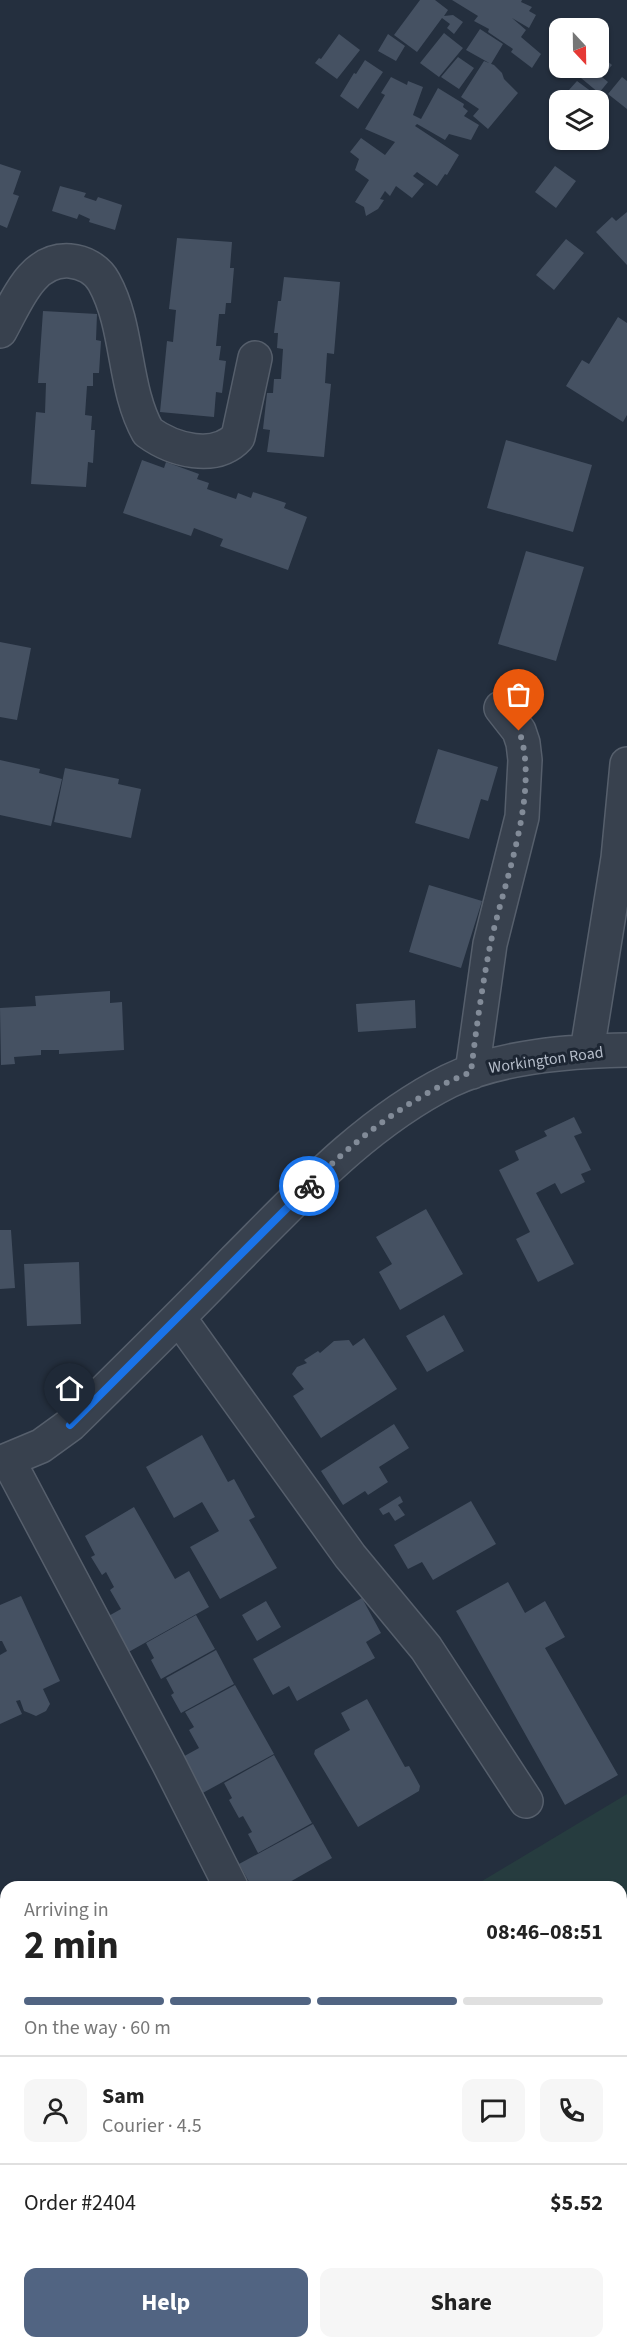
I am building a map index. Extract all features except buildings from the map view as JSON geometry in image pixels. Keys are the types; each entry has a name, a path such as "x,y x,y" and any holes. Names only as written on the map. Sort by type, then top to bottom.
{"street":[{"path":"0,331 29,278 46,266 62,261 82,262 104,281 122,333 136,403 148,432 182,448 209,453 230,446 238,437 255,358"},
{"path":"471,1072 490,944 522,817 524,743 519,731 501,708"},
{"path":"587,1051 618,858 627,764"},
{"name":"Workington Road","path":"4,1461 41,1446 70,1425 326,1170 412,1102 450,1081 499,1064 587,1051 627,1050"},
{"path":"179,1318 350,1556 426,1648 526,1801"},
{"path":"4,1461 168,1762 228,1881"}],"green space":[{"path":"627,1794 627,1881 482,1881"}],"way so far":[{"path":"309,1186 369,1134 412,1102 471,1072 490,944 522,817 525,760 524,743 519,731"}],"route":[{"path":"70,1425 309,1186"}]}
